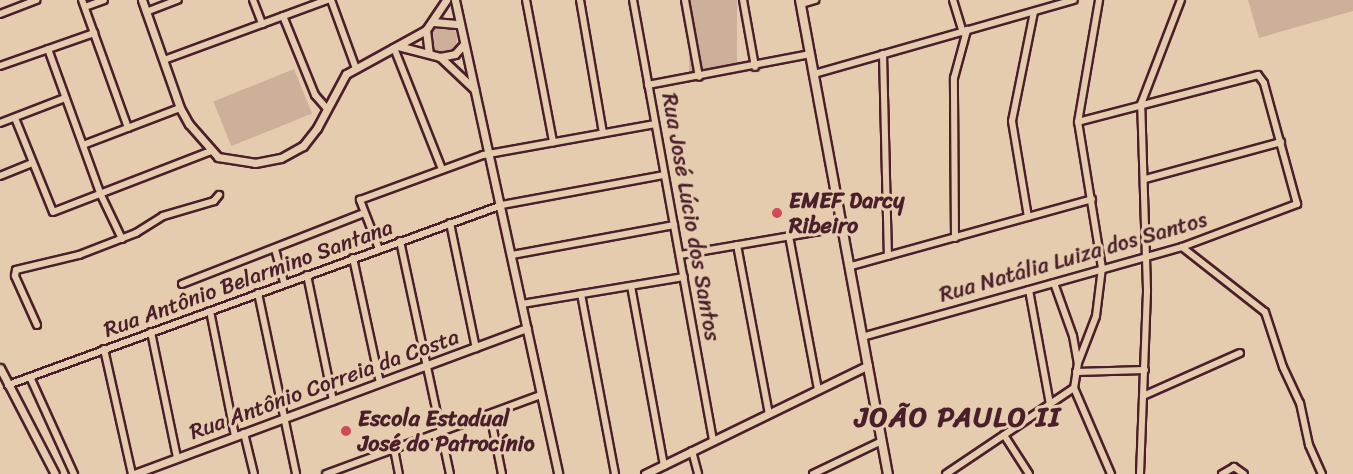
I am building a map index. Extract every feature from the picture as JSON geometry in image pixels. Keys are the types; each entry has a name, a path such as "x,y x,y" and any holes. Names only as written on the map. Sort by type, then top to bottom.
{"main road":[{"path":"801,2 888,474"}],"street":[{"path":"0,14 36,0"},
{"path":"82,0 128,128"},
{"path":"85,7 104,0"},
{"path":"142,0 180,108 211,151 240,162 281,158 303,146 327,108 339,83 355,66 426,30 434,22 446,0"},
{"path":"146,12 178,0"},
{"path":"253,0 262,24"},
{"path":"164,60 329,0 355,66"},
{"path":"456,0 463,45 477,92 491,154 558,474"},
{"path":"526,0 553,142"},
{"path":"580,0 603,133"},
{"name":"Rua José Lúcio dos Santos","path":"633,0 713,441"},
{"path":"685,0 699,77"},
{"path":"743,0 755,67"},
{"path":"801,2 815,0"},
{"path":"953,0 965,31 954,78 956,238"},
{"path":"814,74 1074,0"},
{"path":"1077,363 1096,316 1102,268 1078,122 1099,0"},
{"path":"1140,474 1147,256 1141,104 1180,0"},
{"path":"1028,217 1012,121 1034,12"},
{"path":"283,16 315,95 327,108"},
{"path":"434,22 459,24"},
{"path":"426,30 424,42 429,53"},
{"path":"0,66 94,33"},
{"path":"396,47 448,57 463,45"},
{"path":"396,47 442,169"},
{"path":"48,49 100,193 122,239"},
{"path":"648,85 755,67 810,54"},
{"path":"883,54 888,256"},
{"path":"441,57 477,92"},
{"path":"1078,122 1258,75 1264,83 1281,142 1144,179"},
{"path":"0,123 65,98"},
{"path":"82,146 180,108"},
{"path":"15,118 53,212 211,151"},
{"path":"379,249 360,200 442,169 491,154 655,124"},
{"name":"Rua Natália Luiza dos Santos","path":"862,337 1182,246 1293,208 1297,197 1281,142"},
{"path":"0,176 33,163"},
{"name":"Rua Antônio Belarmino Santana","path":"8,385 502,205 664,175"},
{"path":"37,325 14,271 79,255 122,239 163,216 217,200 219,195"},
{"path":"851,266 1092,199"},
{"path":"183,284 364,213"},
{"path":"450,223 476,348"},
{"path":"512,255 674,225"},
{"path":"680,255 844,227"},
{"path":"789,236 818,390"},
{"path":"400,241 450,474"},
{"path":"737,245 769,414"},
{"path":"1182,246 1265,312 1280,359 1300,404 1309,445 1322,474"},
{"path":"275,249 284,283"},
{"path":"353,258 380,383"},
{"path":"307,275 333,401"},
{"path":"522,304 684,277"},
{"path":"1054,283 1073,336 1077,363 1074,388 1111,474"},
{"path":"631,286 664,466"},
{"path":"1029,290 1050,404"},
{"path":"258,293 296,474"},
{"path":"581,294 615,474"},
{"path":"210,311 235,436"},
{"name":"Rua Antônio Correia da Costa","path":"133,474 527,328"},
{"path":"152,332 177,457"},
{"path":"104,349 133,474"},
{"path":"1143,396 1240,353"},
{"path":"645,474 868,365"},
{"path":"0,368 8,385 17,395 55,474"},
{"path":"1076,372 1145,370"},
{"path":"30,377 74,474"},
{"path":"0,388 8,385"},
{"path":"946,474 1074,388"},
{"path":"326,474 346,471 440,431 541,395"},
{"path":"490,414 502,474"},
{"path":"244,433 254,474"},
{"path":"1004,435 1029,474"},
{"path":"813,474 882,441"},
{"path":"394,449 399,474"},
{"path":"692,451 698,474"},
{"path":"1222,474 1234,467 1244,474"}],"shaded area":[{"path":"689,0 737,0 737,73 689,73"},
{"path":"1248,0 1353,0 1353,11 1259,38"},
{"path":"442,23 453,27 457,38 453,49 442,53 431,49 427,38 431,27"},
{"path":"294,69 312,114 231,146 213,102"}],"place":[{"name":"EMEF Darcy Ribeiro","path":"777,213"},
{"name":"Escola Estadual José do Patrocínio","path":"346,431"}],"district":[{"name":"JOÃO PAULO II","path":"958,417"}]}
